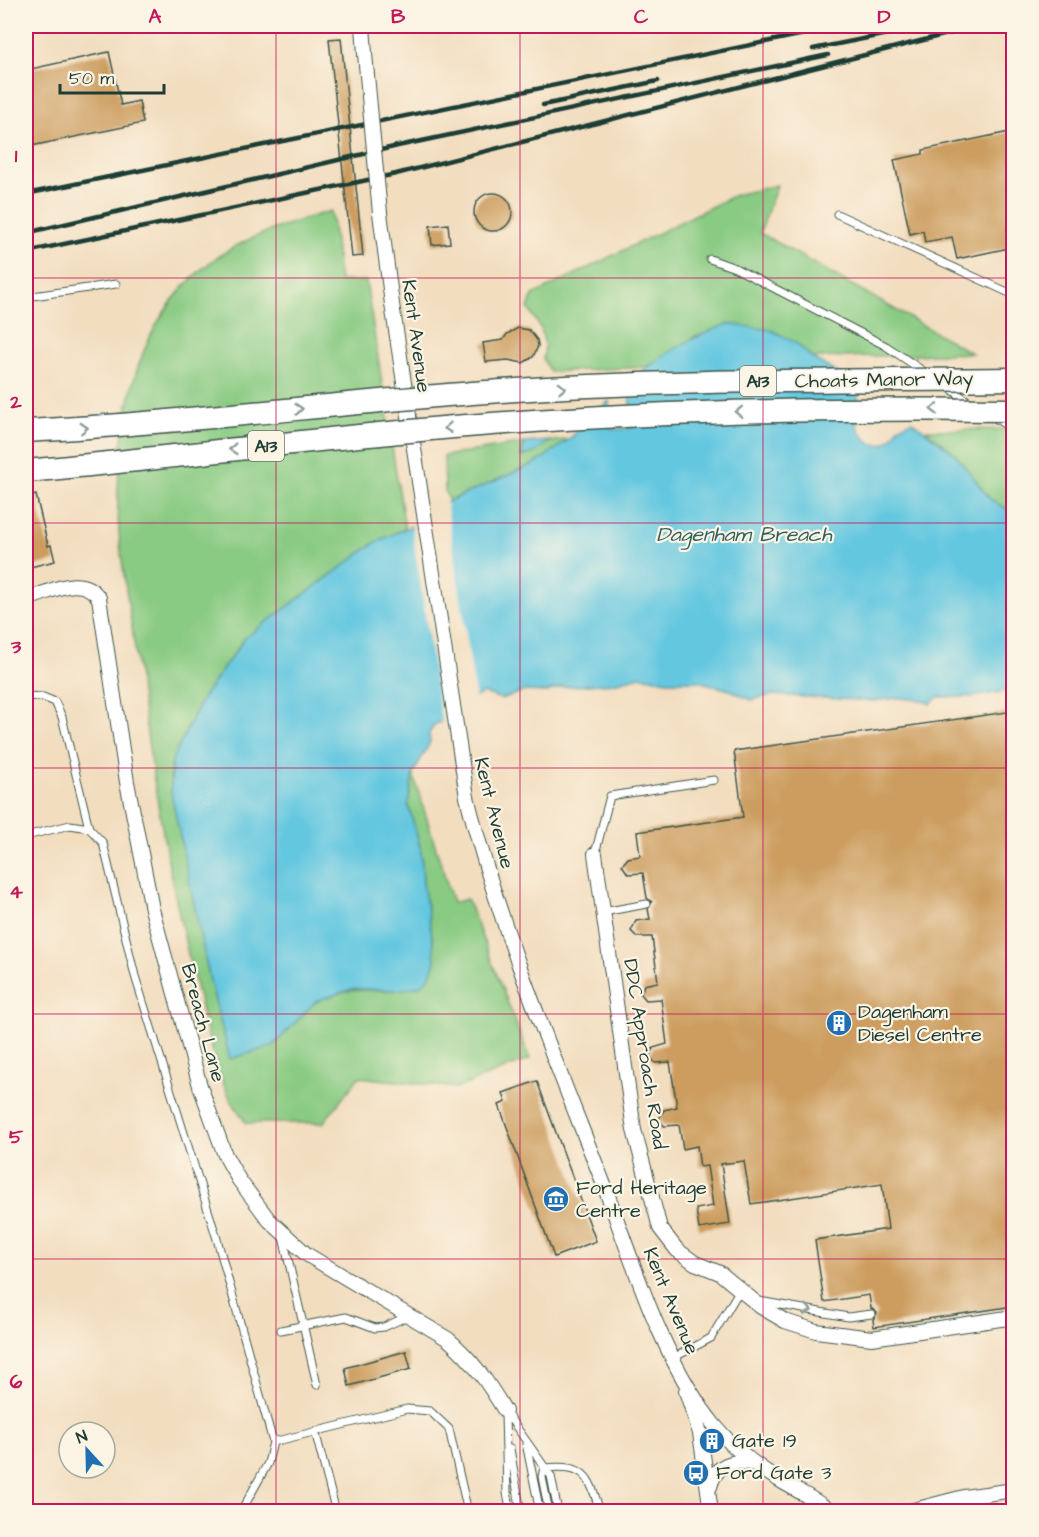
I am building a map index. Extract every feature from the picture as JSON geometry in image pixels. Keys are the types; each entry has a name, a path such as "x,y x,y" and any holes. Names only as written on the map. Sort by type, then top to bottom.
{"highway":[{"name":"Choats Manor Way","path":"26,431 100,427 503,391 716,382 1014,379"},
{"name":"Choats Manor Way","path":"26,471 506,423 717,413 894,409 1014,410"}],"street":[{"name":"Kent Avenue","path":"363,26 380,213 455,725 467,797 479,846 521,970 637,1271 684,1383 715,1425 755,1464 815,1499 831,1512"},
{"name":"Breach Lane","path":"26,599 76,584 90,588 99,598 127,782 150,897 210,1122 239,1180 283,1234 306,1254 448,1340 465,1354 481,1370 505,1411"},
{"name":"DDC Approach Road","path":"595,854 634,1130 660,1228 681,1254 720,1273 750,1300 785,1321 816,1331 872,1338 1014,1317"},
{"path":"684,1383 699,1433 711,1512"},
{"path":"709,1495 712,1477 723,1466 735,1461 755,1464"},
{"path":"906,1512 964,1497 1014,1490"}],"lane":[{"path":"837,214 1014,295"},
{"path":"710,259 735,268 886,346 1014,430"},
{"path":"26,297 116,284"},
{"path":"26,696 43,697 55,702 62,717 89,828 103,843 135,976 217,1239 273,1442 268,1462 241,1512"},
{"path":"595,854 610,796 714,780"},
{"path":"26,816 28,835 70,825 89,828"},
{"path":"603,912 647,904"},
{"path":"283,1234 317,1385"},
{"path":"673,1358 711,1338 739,1291"},
{"path":"750,1300 848,1317 872,1314"},
{"path":"281,1330 346,1317 375,1328 384,1327 408,1316"},
{"path":"273,1442 407,1409 430,1411 449,1429 468,1512"},
{"path":"505,1411 521,1512"},
{"path":"505,1411 551,1476 558,1512"},
{"path":"315,1431 336,1512"},
{"path":"508,1437 507,1493 511,1512"},
{"path":"525,1441 540,1512"},
{"path":"544,1468 568,1466 586,1475 592,1485 600,1512"},
{"path":"544,1468 542,1477 549,1512"}],"green space":[{"path":"777,185 760,233 972,353 812,358 795,342 695,336 685,346 646,367 550,372 543,359 545,346 541,329 528,308 533,295 735,195"},
{"path":"331,211 340,281 366,281 405,529 376,542 245,638 203,697 172,760 170,776 209,977 230,1059 321,999 354,990 401,989 416,986 429,978 433,941 423,884 421,850 408,804 413,774 453,903 467,899 530,1059 457,1088 359,1077 323,1123 246,1123 229,1096 212,1052 185,941 160,816 121,549 118,489 121,450 131,392 142,355 166,309 184,286 204,267 225,252 274,229"},
{"path":"1013,429 1013,513 990,499 955,454 926,430"},
{"path":"568,440 538,462 449,501 445,491 444,456 525,443 521,456 524,457 551,441"}],"water":[{"name":"Dagenham Breach","path":"728,324 771,330 795,342 812,358 853,382 859,400 857,426 866,439 872,443 883,444 894,435 898,427 912,421 955,454 990,499 1013,513 1013,690 971,697 938,697 930,704 923,700 898,698 873,701 772,695 751,700 733,691 698,681 667,681 641,676 613,683 562,687 547,692 525,691 501,699 484,693 477,696 442,722 435,724 429,733 430,742 413,774 408,804 421,850 423,884 433,941 435,961 429,978 420,986 399,990 352,989 316,1001 273,1046 230,1059 209,977 171,793 172,760 203,697 245,638 376,542 409,527 449,501 538,462 568,440 609,401 611,429 631,428 629,384 675,349"},
{"path":"551,441 534,453 521,456 525,443"}],"pier":[{"path":"446,500 476,700 442,726 411,522"}],"building":[{"path":"341,38 363,256 352,257 329,39"},
{"path":"109,52 121,105 139,101 143,123 26,147 26,70"},
{"path":"1014,131 1014,247 957,259 952,237 925,242 923,231 910,234 894,160 923,154 923,150"},
{"path":"493,193 507,198 512,212 507,226 493,231 479,226 474,212 479,198"},
{"path":"448,224 450,243 432,245 430,226"},
{"path":"518,328 529,330 537,340 538,346 533,357 523,363 508,360 486,362 483,343 503,340 507,334"},
{"path":"36,495 48,546 51,545 55,561 26,568 26,498"},
{"name":"Dagenham Diesel Centre","path":"1014,711 1014,1306 874,1327 873,1320 877,1313 871,1308 869,1295 824,1302 815,1240 888,1229 882,1184 751,1204 744,1161 721,1164 730,1224 699,1229 696,1209 713,1206 707,1166 700,1167 697,1146 683,1149 679,1125 664,1126 659,1119 664,1110 677,1107 670,1062 655,1063 650,1056 653,1048 667,1044 661,999 646,1000 641,994 644,985 658,982 652,937 637,937 631,931 636,921 650,919 648,909 652,902 647,898 643,873 628,874 622,865 628,858 640,856 637,832 743,817 734,751"},
{"name":"Ford Heritage Centre","path":"537,1081 596,1241 554,1257 499,1105 506,1102 503,1093"},
{"path":"406,1351 411,1369 349,1386 345,1368"}],"railway":[{"path":"26,194 843,26"},
{"path":"813,49 927,26"},
{"path":"26,252 396,174 979,26"},
{"path":"26,233 398,146 828,55"},
{"path":"543,105 658,81"}],"place":[{"name":"Dagenham Diesel Centre","path":"839,1023"},
{"name":"Ford Heritage Centre","path":"556,1199"},
{"name":"Gate 19","path":"712,1441"},
{"name":"Ford Gate 3","path":"696,1473"}]}
